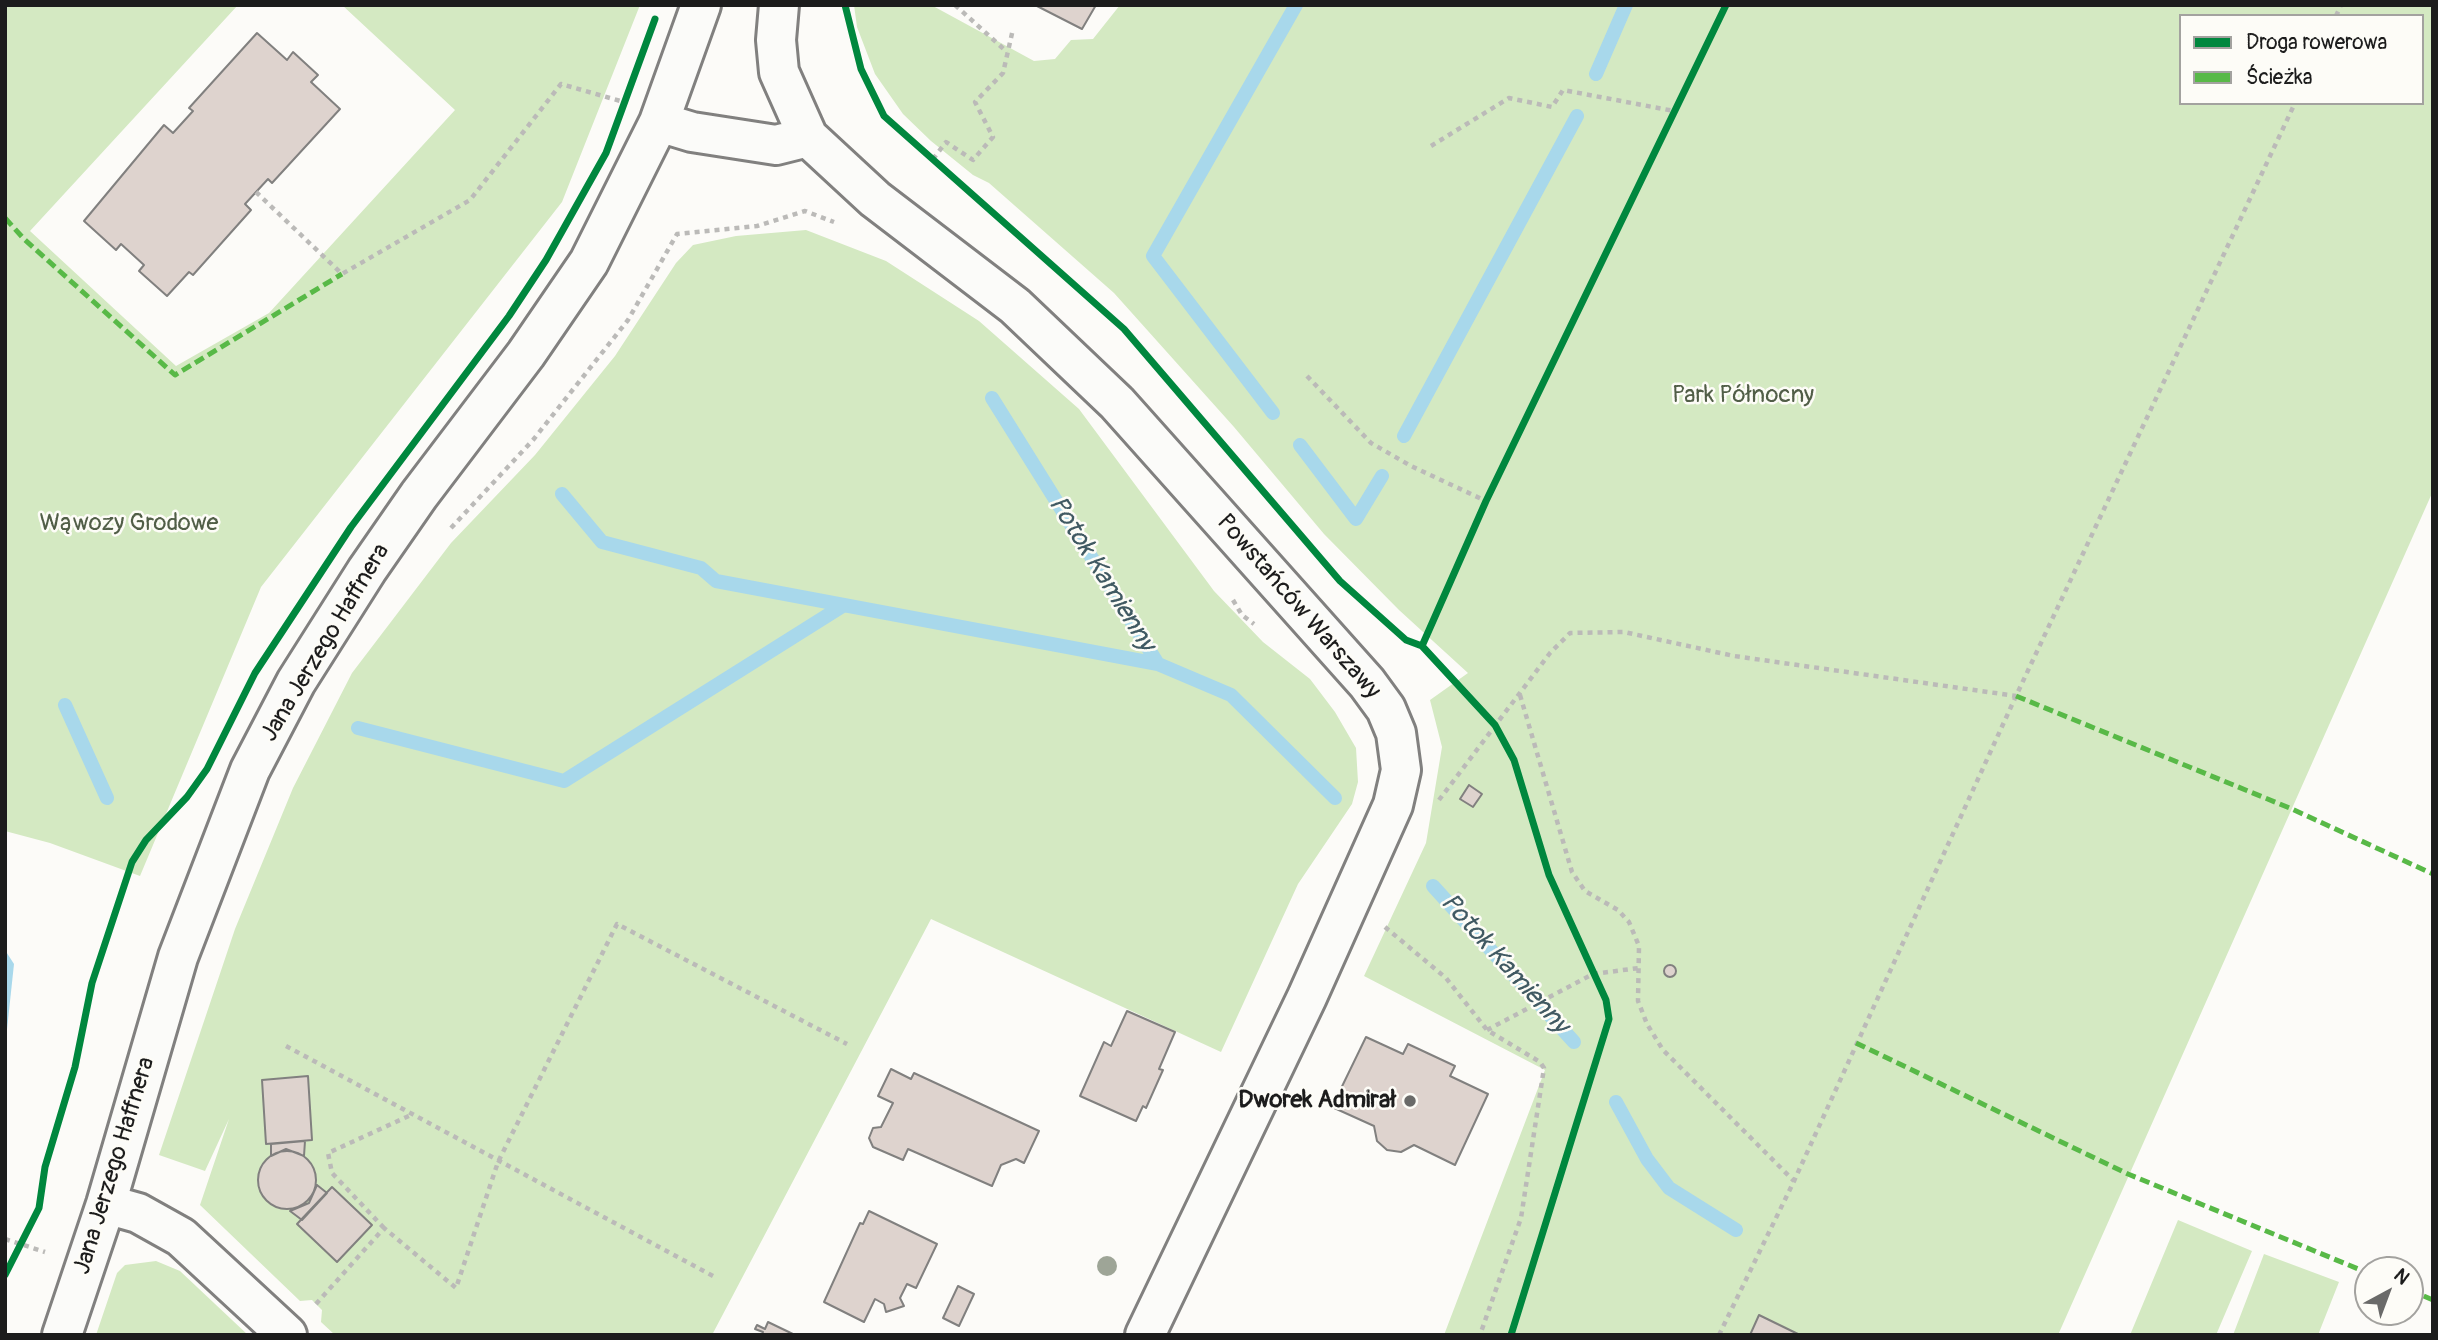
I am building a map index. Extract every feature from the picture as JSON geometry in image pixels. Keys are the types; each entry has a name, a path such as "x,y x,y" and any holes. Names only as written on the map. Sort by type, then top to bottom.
{"street":[{"name":"Jana Jerzego Haffnera","path":"62,1335 106,1204 178,957 255,760 296,682 367,570 419,495 526,354 589,262 659,122 701,5"},
{"name":"Powstańców Warszawy","path":"779,5 776,40 779,72 808,136 875,199 1015,306 1117,403 1367,683 1386,709 1396,733 1401,770 1392,805 1239,1141 1144,1335"},
{"path":"659,122 692,132 776,145 808,136"},
{"path":"106,1204 138,1213 181,1237 298,1323"}],"path":[{"path":"956,5 1007,53"},
{"path":"933,159 946,142 973,160 993,136 975,102 1003,73 1013,29"},
{"path":"256,192 342,274 470,200 561,84 625,102"},
{"path":"1431,146 1509,98 1552,107 1563,90 1674,111"},
{"path":"1668,124 1680,100"},
{"path":"1719,1335 1794,1181 2015,696 2294,105"},
{"path":"880,108 884,116"},
{"path":"441,538 533,440 628,320 677,234 757,226 805,211 842,225"},
{"path":"1307,376 1371,443 1411,466 1486,501"},
{"path":"1480,513 1492,488"},
{"path":"1231,596 1242,615 1262,630"},
{"path":"1435,805 1519,694 1570,633 1625,632 1734,656 2015,696"},
{"path":"1427,634 1422,646 1502,736"},
{"path":"1519,694 1572,872 1585,891 1618,910 1629,922 1639,946 1638,1001 1647,1024 1663,1051 1794,1181"},
{"path":"1375,921 1446,978 1487,1030 1541,1062 1544,1068 1521,1218 1480,1335"},
{"path":"412,1114 328,1153 332,1173 384,1228 456,1288 498,1161 617,924 847,1044"},
{"path":"1588,961 1598,986"},
{"path":"1487,1030 1593,974 1639,968"},
{"path":"286,1046 713,1276"},
{"path":"298,1323 384,1228"},
{"path":"16,1254 27,1235"},
{"path":"5,1239 45,1252"}],"green space":[{"name":"Wąwozy Grodowe","path":"5,5 238,5 30,231 176,366 269,313 455,110 342,5 640,5 562,202 261,587 140,876 50,843 5,831"},
{"name":"Park Północny","path":"854,5 933,6 1034,61 1055,59 1071,40 1093,39 1120,5 2433,5 2433,491 2058,1335 1444,1335 1545,1070 1364,976 1426,843 1442,747 1430,700 1468,673 1399,610 1324,534 1234,427 1114,293 989,183 973,175 931,141 903,114 875,74 857,27"},
{"path":"806,230 886,261 979,321 1079,409 1214,591 1263,642 1310,679 1335,712 1356,748 1358,782 1352,804 1298,884 1221,1052 931,919 712,1335 335,1335 321,1322 322,1310 312,1300 300,1301 200,1205 229,1119 205,1171 159,1155 235,929 293,788 352,673 451,543 535,455 615,356 676,263 693,245 736,236"},
{"path":"2178,1220 2252,1251 2216,1335 2130,1335"},
{"path":"2264,1254 2339,1282 2318,1335 2233,1335"},
{"path":"156,1261 180,1271 248,1335 96,1335 117,1273 125,1265"}],"water":[{"path":"5,950 14,964 5,1048"}],"building":[{"path":"1035,5 1096,5 1082,29"},
{"path":"257,33 287,60 293,52 318,75 311,82 340,109 272,183 268,179 245,204 251,210 193,275 189,272 167,296 139,271 144,265 121,244 116,250 84,221 164,125 173,133 193,111 189,108"},
{"path":"1469,785 1482,794 1473,807 1460,799"},
{"path":"1665,966 1675,966 1675,976 1665,976"},
{"path":"1127,1011 1175,1032 1159,1069 1163,1070 1146,1108 1143,1106 1136,1121 1080,1096 1104,1042 1111,1046"},
{"name":"Dworek Admirał","path":"1366,1037 1403,1054 1408,1044 1455,1066 1450,1076 1488,1094 1455,1165 1414,1145 1401,1152 1387,1150 1377,1141 1374,1126 1332,1107"},
{"path":"891,1069 911,1079 914,1073 1039,1131 1024,1163 1016,1159 1001,1165 992,1186 908,1149 903,1160 873,1147 869,1138 873,1128 881,1127 893,1103 878,1096"},
{"path":"308,1076 312,1140 266,1144 262,1080"},
{"path":"305,1141 304,1156 286,1149 271,1156 271,1144"},
{"path":"281,1151 293,1151 308,1159 316,1174 316,1186 308,1201 293,1209 281,1209 266,1201 258,1186 258,1174 266,1159"},
{"path":"317,1185 327,1193 302,1220 290,1211 309,1203"},
{"path":"332,1187 372,1225 337,1262 297,1224"},
{"path":"869,1211 937,1244 916,1288 907,1284 900,1298 904,1306 886,1312 884,1304 875,1299 864,1322 824,1302 860,1223 863,1224"},
{"path":"958,1286 974,1294 959,1326 943,1318"},
{"path":"1759,1315 1800,1335 1750,1335"},
{"path":"768,1322 795,1335 762,1335 763,1332 755,1329 757,1325 765,1329"}],"waterway":[{"path":"1273,413 1153,256 1296,5"},
{"path":"1596,74 1626,5"},
{"path":"1404,436 1577,116"},
{"name":"Potok Kamienny","path":"992,398 1158,664 1231,695 1335,798"},
{"path":"1300,445 1356,519 1382,476"},
{"path":"562,494 602,542 701,568 716,581 1158,664"},
{"path":"358,728 564,781 844,605"},
{"path":"65,705 107,798"},
{"name":"Potok Kamienny","path":"1433,886 1574,1042"},
{"name":"Potok Kamienny","path":"1616,1102 1647,1159 1669,1188 1736,1230"}],"marked path":[{"path":"5,218 24,239 175,375 342,274"},
{"path":"2016,696 2292,809 2433,874"},
{"path":"1856,1043 2128,1174 2354,1267"},
{"path":"2424,1296 2433,1300"}],"cycle path":[{"path":"845,5 861,69 884,116 1124,329 1340,581 1406,640 1422,646 1495,725 1514,760 1549,875 1606,1000 1609,1019 1511,1335"},
{"path":"1422,646 1486,501 1726,5"},
{"path":"5,1275 39,1208 45,1167 75,1067 92,983 132,862 146,840 187,797 207,769 255,673 351,527 509,316 546,260 606,153 655,19"}],"place":[{"name":"Dworek Admirał","path":"1410,1101"}]}
